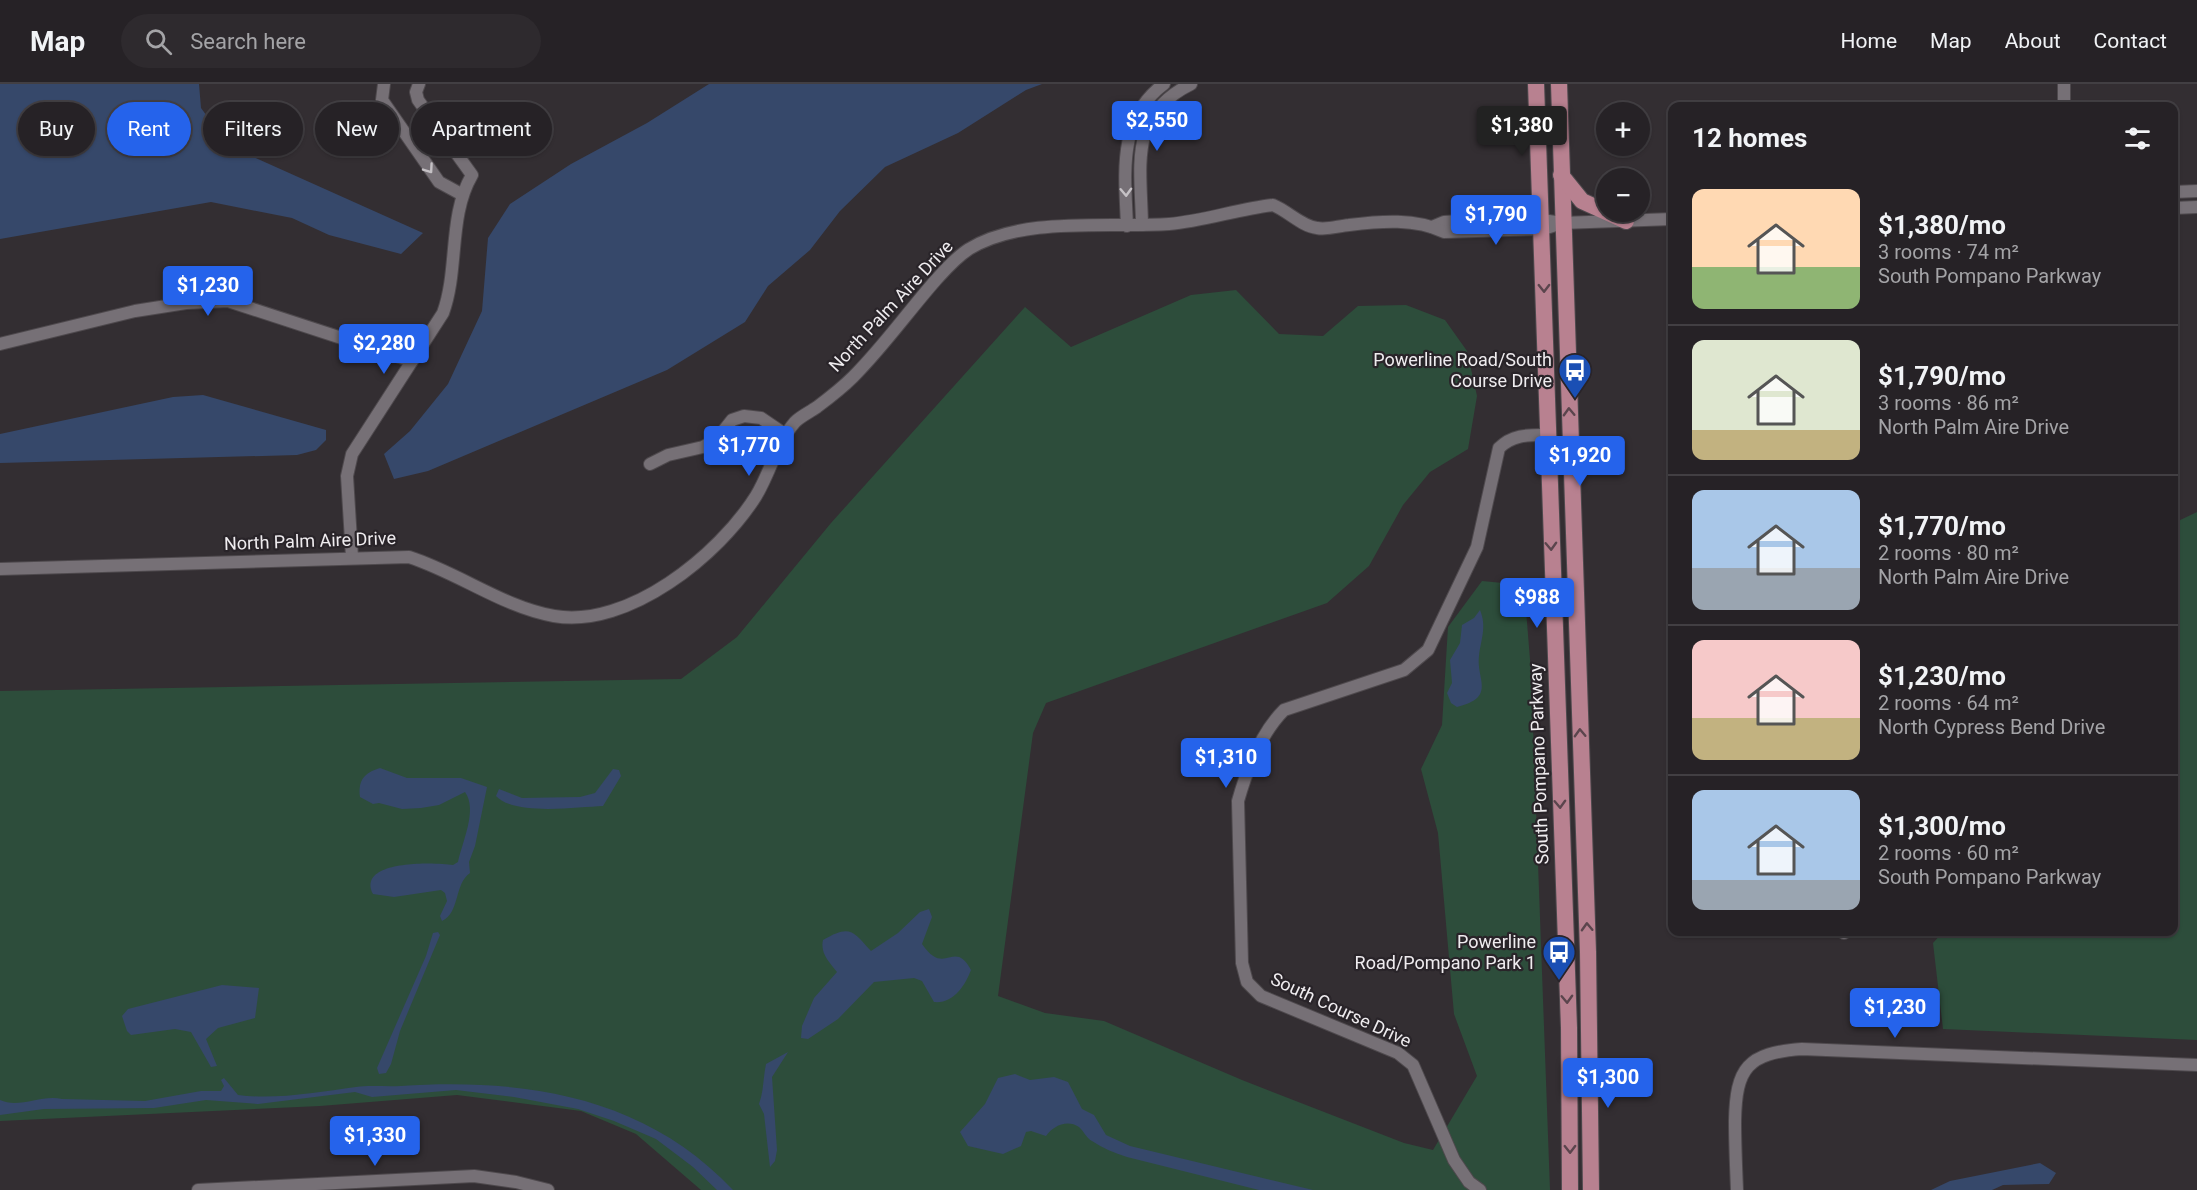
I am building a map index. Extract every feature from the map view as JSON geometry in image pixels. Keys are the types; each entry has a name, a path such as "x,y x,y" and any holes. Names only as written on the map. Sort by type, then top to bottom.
{"main road":[{"name":"South Pompano Parkway","path":"1536,84 1543,225 1566,952 1570,1190"},
{"path":"1559,84 1588,952 1591,1190"},
{"path":"1561,175 1582,201 1596,207"},
{"path":"1548,435 1562,457 1565,544 1575,566"}],"street":[{"path":"384,84 382,100 426,164 439,182 461,194"},
{"path":"352,557 347,476 352,454 436,327 449,296 461,194 472,175 418,100 416,92 419,84"},
{"path":"1126,225 1125,164 1128,134 1136,113 1150,94 1164,84"},
{"path":"1142,225 1140,164 1143,136 1151,116 1161,103 1191,84"},
{"path":"2064,84 2064,102"},
{"path":"2178,192 2197,191"},
{"name":"North Palm Aire Drive","path":"0,569 409,557 434,565 519,606 555,616 586,617 615,612 641,601 690,566 721,538 755,498 774,454 797,420 851,379 956,258 970,248 1017,230 1172,224 1272,206 1287,210 1314,228 1327,230 1348,225 1400,222 1432,226 1444,232 1596,222"},
{"path":"2178,208 2197,207"},
{"name":"North Palm Aire Drive","path":"1650,220 1668,219"},
{"path":"0,344 135,311 186,303 228,301 412,361"},
{"path":"650,464 668,455 703,447 717,439 732,420 744,416 761,418 786,435"},
{"name":"South Course Drive","path":"1480,1190 1469,1182 1454,1160 1413,1065 1398,1053 1261,996 1247,982 1242,963 1238,801 1244,778 1270,723 1284,710 1404,670 1428,650 1477,547 1499,448 1507,441 1520,436 1548,435"},
{"path":"1566,952 1588,952"},
{"path":"1737,1190 1736,1089 1743,1073 1759,1058 1776,1051 1802,1049 2197,1065"},
{"path":"198,1190 474,1176 516,1182 548,1190"}],"green space":[{"path":"1236,290 1279,334 1323,336 1358,306 1406,305 1445,320 1467,351 1477,396 1468,449 1430,472 1403,505 1369,566 1327,603 1046,703 1033,733 998,996 1045,1013 1104,1021 1242,1080 1404,1143 1433,1150 1477,1076 1454,1014 1438,833 1421,769 1442,725 1448,627 1482,581 1524,585 1531,672 1550,1190 701,1190 636,1134 581,1111 457,1095 320,1106 0,1121 0,691 681,679 737,637 831,523 1025,307 1071,347 1191,295"},
{"path":"2197,512 2197,1040 1943,1029 1933,943 1939,936 2178,936 2178,521"}],"water":[{"path":"0,84 199,84 203,111 203,156 251,156 423,233 401,254 329,235 292,218 211,202 0,239"},
{"path":"709,84 1042,84 1026,90 958,133 885,167 840,211 810,250 768,286 745,322 667,370 428,471 394,479 384,454 410,431 448,384 482,311 488,238 510,204 571,164 647,123"},
{"path":"203,395 326,430 326,440 316,450 297,455 0,463 0,434 173,397"},
{"path":"1480,610 1483,628 1479,656 1481,693 1469,703 1457,707 1451,703 1447,693 1452,683 1450,660 1460,643 1462,625 1474,618"},
{"path":"380,768 407,778 461,778 487,787 475,846 469,862 470,873 461,884 452,912 442,921 440,916 447,901 445,893 441,890 394,897 373,894 371,883 376,875 386,869 430,863 453,865 458,862 470,817 469,799 465,792 439,805 421,808 402,809 379,803 373,804 360,797 360,786 366,775"},
{"path":"613,769 619,770 621,776 603,806 562,809 531,808 505,802 496,796 499,789 522,798 580,797 595,793"},
{"path":"929,909 932,917 922,944 930,954 937,958 959,957 971,970 957,993 947,1000 934,1002 922,981 914,978 874,982 838,1019 808,1039 801,1038 802,1026 814,998 837,972 824,953 823,940 839,932 850,932 871,951 898,933 920,912"},
{"path":"438,932 440,935 400,1031 391,1064 386,1073 379,1074 377,1068 426,956 433,933"},
{"path":"222,985 259,988 255,1018 218,1028 206,1039 217,1066 211,1067 191,1032 175,1029 131,1035 127,1031 122,1016 128,1009"},
{"path":"788,1052 772,1077 777,1150 775,1161 770,1167 764,1114 759,1104 766,1064"},
{"path":"1015,1074 1030,1080 1054,1077 1068,1082 1082,1109 1094,1115 1106,1135 1130,1146 1313,1190 1259,1190 1127,1157 1096,1144 1079,1127 1070,1124 1052,1129 1046,1136 1031,1131 1026,1132 1021,1146 1003,1154 968,1146 960,1132 985,1104 998,1078"},
{"path":"224,1078 238,1095 267,1097 361,1086 447,1084 537,1091 580,1100 622,1114 661,1133 699,1158 733,1190 717,1190 693,1167 656,1139 614,1121 578,1109 514,1097 456,1090 372,1097 355,1092 258,1104 206,1100 154,1108 44,1109 0,1115 0,1100 15,1103 47,1098 145,1101 201,1091 221,1091 224,1086 221,1080"},
{"path":"2040,1163 2056,1173 2049,1184 2003,1185 1992,1190 1931,1190 1950,1181"}],"place":[{"name":"Powerline Road/South Course Drive","path":"1575,399"},
{"name":"Powerline Road/Pompano Park 1","path":"1559,981"}]}
